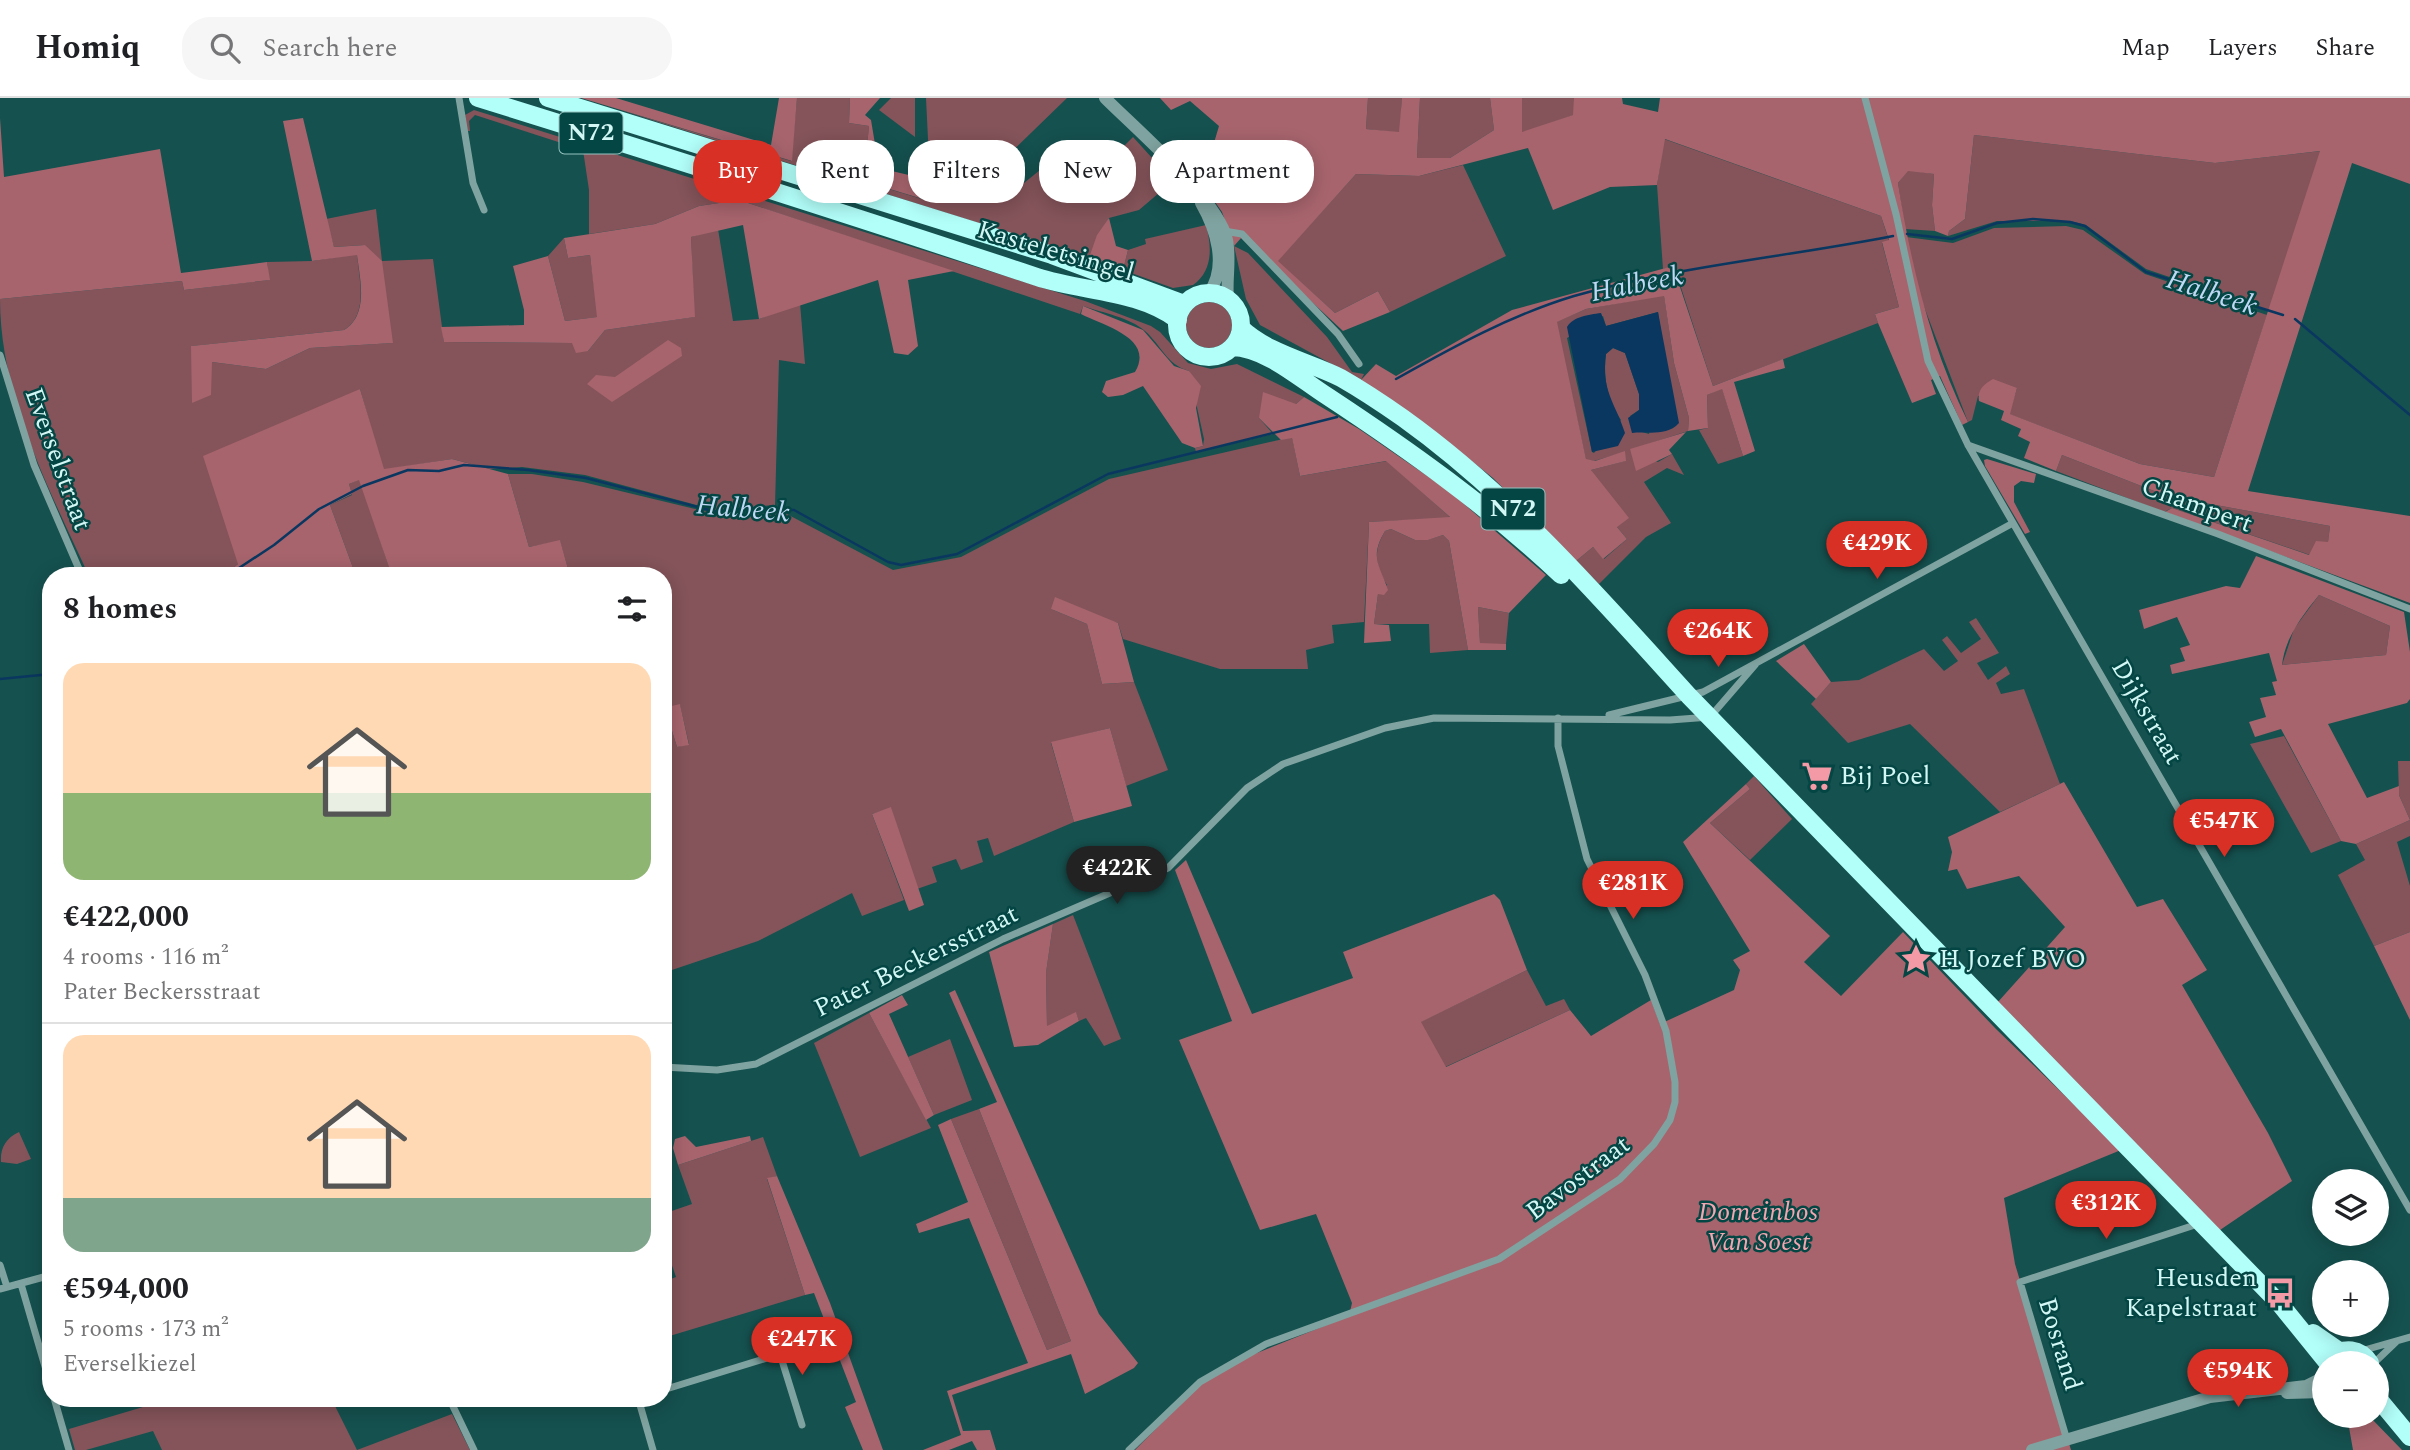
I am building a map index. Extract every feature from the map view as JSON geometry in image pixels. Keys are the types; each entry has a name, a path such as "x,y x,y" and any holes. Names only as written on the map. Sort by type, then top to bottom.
{"main road":[{"name":"Kasteletsingel","path":"478,98 892,227 1043,279 1118,295 1161,310 1181,312"},
{"name":"Kasteletsingel","path":"548,98 1052,255 1181,312"},
{"path":"1209,293 1228,299 1236,307 1241,328 1233,347 1215,356 1195,354 1181,340 1181,312 1200,294 1209,293"},
{"name":"N72","path":"1241,328 1446,477 1550,565 1629,639 1648,651 2201,1223 2289,1313 2325,1344 2326,1351"},
{"name":"N72","path":"1233,347 1294,365"},
{"path":"2389,1412 2410,1438"},
{"path":"2389,1421 2410,1438"}],"street":[{"path":"459,98 473,183 484,210"},
{"path":"1105,98 1150,144"},
{"name":"Dijkstraat","path":"1865,98 1896,214 1928,361 1968,445 2410,1210"},
{"path":"1200,203 1210,218 1215,235 1217,273 1209,293"},
{"path":"1209,203 1224,231 1230,264 1228,299"},
{"path":"1224,231 1242,234 1338,334 1359,364"},
{"name":"Everselstraat","path":"0,355 34,465 78,567"},
{"name":"Champert","path":"1968,445 2218,534 2410,609"},
{"name":"Pater Beckersstraat","path":"1596,718 1689,696 1755,664 2013,523"},
{"path":"1710,717 1755,664"},
{"name":"Pater Beckersstraat","path":"672,1068 717,1070 756,1064 1003,939 1154,875 1185,853 1247,788 1283,764 1385,728 1434,718 1670,720 1710,717"},
{"name":"Bavostraat","path":"1129,1450 1200,1382 1232,1361 1277,1340 1499,1259 1620,1179 1663,1133 1675,1102 1675,1083 1666,1031 1645,975 1587,859 1558,746 1558,718"},
{"name":"Bosrand","path":"2067,1440 2020,1282 2201,1223"},
{"path":"0,1265 4,1288 42,1278"},
{"path":"21,1284 42,1356"},
{"path":"2380,1351 2410,1337"},
{"path":"775,1338 802,1425"},
{"path":"2380,1351 2399,1340"},
{"path":"672,1387 780,1354"},
{"path":"2032,1450 2210,1397 2306,1386 2312,1381"},
{"path":"2263,1390 2301,1395 2312,1394"},
{"path":"57,1407 69,1450"},
{"path":"453,1407 474,1450"},
{"path":"641,1407 653,1450"}],"shaded area":[{"path":"797,98 850,98 849,123 869,126 868,140 796,140 796,166 782,161 782,158 791,161"},
{"path":"891,98 915,98 915,137 879,110"},
{"path":"926,98 1067,98 1024,140 928,140"},
{"path":"1368,98 1402,98 1400,133 1366,129"},
{"path":"1420,98 1490,98 1494,130 1450,158 1417,158"},
{"path":"1522,98 1574,98 1574,115 1522,133"},
{"path":"474,110 693,178 693,203 719,203 699,206 655,224 589,234 589,190 583,150 475,115 469,121 470,131 466,131 465,115"},
{"path":"620,110 721,140 715,140"},
{"path":"1974,135 2215,163 2321,151 2269,311 2146,269 2086,225 2070,221 1997,221 1948,236 1949,231 1965,219"},
{"path":"1664,139 1881,216 1889,241 1882,243 1899,307 1875,314 1878,323 1713,386 1674,266 1663,269 1657,185"},
{"path":"1136,140 1150,156 1150,201 1139,210 1109,218 1089,258 915,203 1025,203 1025,182 1039,171 1039,203 1136,203"},
{"path":"1463,165 1506,256 1390,312 1378,291 1335,313 1277,261 1356,174 1419,176"},
{"path":"1908,170 1934,174 1932,205 1935,231 1905,229 1898,183"},
{"path":"894,191 908,195 908,201 894,196"},
{"path":"748,203 772,203 1085,301 1151,326 1160,332 1188,363 1211,369 1237,364 1304,397 1296,404 1259,418 1273,434 1196,452 1195,448 1203,446 1204,439 1189,371 1169,359 1139,326 1083,306 1080,314"},
{"path":"376,209 382,261 433,259 444,342 573,343 588,351 605,330 694,317 691,237 718,229 733,321 759,319 800,303 805,364 779,360 775,505 715,510 585,475 522,467 490,469 452,459 383,470 360,389 234,567 85,567 43,476 18,406 8,371 0,299 182,281 184,290 269,280 267,262 312,261 357,254 361,296 357,315 352,323 344,330 192,346 192,403 212,362 266,369 310,348 392,343 365,245 334,247 326,219"},
{"path":"1206,225 1209,258 1204,273 1193,285 1173,288 1123,270 1128,250 1146,244 1145,239"},
{"path":"2066,226 2083,230 2145,274 2267,315 2214,477 2140,464 2009,414 2017,388 1978,396 1972,420 1968,422 1920,296 1906,237 1953,243 1994,228"},
{"path":"564,238 568,258 590,255 598,317 565,321 548,256"},
{"path":"1234,246 1248,253 1327,337 1352,372 1364,374 1361,380 1260,325 1246,299"},
{"path":"1664,295 1674,363 1689,418 1688,431 1630,450 1658,462 1672,454 1684,475 1667,468 1644,482 1671,523 1646,537 1599,584 1576,561 1593,547 1604,559 1627,539 1617,527 1591,470 1625,461 1625,452 1594,461 1586,460 1556,322 1586,309","holes":["1658,312 1666,365 1649,434 1642,432 1630,416 1639,410 1639,394 1625,353 1613,348 1606,354 1607,388 1621,420 1594,453 1592,452 1567,338 1603,316 1606,326"]},
{"path":"1209,302 1226,308 1232,325 1226,342 1209,348 1192,342 1186,325 1192,308"},
{"path":"1722,388 1743,456 1718,464 1699,430 1708,428 1707,395"},
{"path":"1292,437 1300,476 1387,461 1451,518 1369,522 1364,622 1332,625 1334,643 1306,650 1308,669 1220,669 1123,639 1118,623 1051,609 1087,624 1102,684 1134,682 1168,770 1126,786 1110,728 1051,743 1074,822 994,856 988,838 977,841 983,862 961,870 956,859 932,867 937,882 917,889 891,808 872,814 904,900 862,916 852,893 758,941 672,970 672,731 677,747 689,744 680,705 672,706 672,567 567,567 560,541 529,547 508,474 532,474 583,482 720,515 783,512 893,570 961,557 1109,479"},
{"path":"2062,455 2167,496 2330,526 2328,542 2310,555 2172,508 2164,512 2056,471"},
{"path":"360,479 389,567 353,567 330,505 352,495 349,484"},
{"path":"1391,529 1415,540 1427,540 1443,535 1449,541 1468,650 1430,653 1429,624 1374,624 1378,594 1387,585 1378,565 1377,552 1385,531"},
{"path":"2319,595 2390,626 2386,655 2282,665 2294,629"},
{"path":"1478,607 1509,613 1506,644 1480,644"},
{"path":"1976,618 1999,653 1977,663 1988,680 2006,666 2010,674 1996,683 2001,694 2024,689 2060,784 2000,812 1910,724 1848,743 1811,704 1831,682 1859,680 1924,649 1944,671 1958,661 1942,640 1947,636 1961,653 1981,639 1969,622"},
{"path":"2284,736 2341,841 2311,853 2250,744"},
{"path":"2398,761 2410,761 2410,820 2399,795"},
{"path":"1754,776 1792,819 1750,860 1710,823 1750,789 1746,784"},
{"path":"2410,820 2410,836 2397,842 2410,886 2410,932 2374,946 2338,875 2365,860 2356,844"},
{"path":"1073,915 1121,1039 1104,1046 1086,1018 1079,1021 1076,1013 1047,1027 1046,973 1053,924"},
{"path":"1527,970 1546,1006 1564,999 1570,1010 1445,1067 1420,1022"},
{"path":"869,1013 931,1128 860,1157 814,1043"},
{"path":"950,1039 972,1100 934,1115 908,1057"},
{"path":"979,1109 1071,1341 1047,1350 951,1119"},
{"path":"19,1132 31,1159 17,1164 1,1162 5,1144"},
{"path":"763,1137 777,1176 767,1179 805,1295 672,1335 672,1279 676,1277 672,1265 672,1211 692,1204 678,1165"},
{"path":"143,1407 336,1407 357,1450 162,1450 153,1431 86,1450 75,1450 69,1429"},
{"path":"452,1414 470,1450 357,1450"}],"green space":[{"path":"581,98 616,98 755,140 722,140"},
{"path":"779,98 797,98 792,161 782,158 782,140 772,140"},
{"path":"850,98 880,98 865,115 871,120 874,140 868,140 869,126 849,123"},
{"path":"1160,98 1368,98 1366,129 1399,132 1402,98 1420,98 1417,158 1450,158 1494,130 1490,98 1522,98 1522,132 1573,115 1574,98 1622,98 1623,104 1658,112 1660,98 2410,98 2410,184 2352,163 2248,491 2410,516 2410,603 2165,512 2172,508 2309,555 2316,541 2328,542 2330,526 2167,496 2062,455 2056,471 2024,458 2030,442 2018,436 2021,429 2001,420 2004,411 1979,401 1982,388 1993,379 2017,388 2010,414 2140,464 2214,477 2320,151 2215,163 1974,135 1965,219 1949,231 1948,236 1935,231 1932,205 1934,174 1908,171 1898,183 1909,245 1943,365 1968,422 1962,425 1940,376 1931,380 1936,394 1912,403 1878,323 1875,314 1899,307 1882,242 1889,240 1881,216 1665,139 1657,185 1610,187 1553,210 1528,148 1419,176 1356,174 1278,261 1335,313 1378,291 1390,312 1343,331 1242,237 1234,246 1222,212 1216,203 1314,203 1314,140 1215,140 1219,126 1190,101 1171,110"},
{"path":"0,118 4,177 160,149 181,273 267,262 270,280 184,290 182,281 0,299"},
{"path":"303,118 334,247 365,245 382,261 393,343 310,348 266,369 212,362 211,395 192,403 191,346 344,330 357,315 361,285 357,255 312,261 283,121"},
{"path":"894,172 908,175 908,195 894,190"},
{"path":"748,203 954,271 908,280 918,346 908,355 894,353 878,280 759,319 743,225 691,237 695,317 605,330 588,351 576,353 572,343 444,342 441,327 524,325 524,310 513,266 548,256 565,321 597,317 590,255 568,258 564,238 655,224 699,206"},
{"path":"1109,218 1116,246 1128,250 1123,270 1089,258 1097,235"},
{"path":"1673,266 1713,386 1783,359 1785,368 1734,382 1755,451 1743,456 1722,389 1707,395 1708,428 1688,431 1689,418 1674,363 1664,296 1586,309 1557,322 1586,459 1595,461 1625,451 1626,461 1591,470 1629,518 1617,527 1627,539 1603,559 1593,547 1576,561 1493,478 1440,436 1361,380 1376,364 1396,376 1512,310"},
{"path":"1083,306 1143,330 1174,366 1189,371 1201,386 1196,408 1203,446 1195,448 1182,443 1143,386 1123,395 1108,397 1102,392 1106,381 1135,372 1139,360 1138,350 1124,335 1081,314"},
{"path":"668,340 681,348 682,356 612,402 587,384 596,375 615,377"},
{"path":"360,389 384,469 452,459 508,474 529,547 560,540 568,567 389,567 359,480 349,484 352,494 330,505 353,567 234,567 238,564 203,456"},
{"path":"1263,392 1296,404 1304,397 1359,429 1449,491 1546,575 1509,613 1478,607 1480,643 1506,644 1506,650 1468,650 1449,541 1443,535 1428,540 1415,540 1391,529 1385,531 1378,548 1378,561 1388,590 1384,595 1378,594 1374,624 1389,625 1391,641 1364,643 1369,522 1450,517 1386,461 1300,476 1292,438 1281,440 1259,418"},
{"path":"1686,432 1669,450 1672,454 1636,471 1630,449"},
{"path":"1984,460 2036,474 2034,483 2021,481 2014,486 2014,502 2030,532 2025,534 1985,466"},
{"path":"2256,556 2404,612 2410,652 2410,699 2407,703 2328,724 2367,798 2399,786 2399,795 2410,820 2356,844 2341,841 2281,729 2255,737 2249,722 2266,717 2260,698 2276,695 2272,682 2277,681 2269,653 2172,674 2170,665 2185,661 2180,648 2190,645 2177,617 2144,629 2139,610 2226,586 2240,588","holes":["2319,595 2390,626 2386,655 2282,665 2291,637"]},
{"path":"1055,597 1118,623 1134,682 1102,684 1087,624 1051,609"},
{"path":"1804,644 1831,682 1816,699 1776,661"},
{"path":"680,704 689,745 677,747 672,731 672,706"},
{"path":"1110,728 1132,806 1074,822 1051,742"},
{"path":"2064,782 2137,907 2163,899 2207,970 2182,985 2268,1133 2292,1181 2220,1230 1997,1003 2065,927 2019,876 1967,889 1957,869 1948,871 1952,852 1948,837"},
{"name":"Domeinbos Van Soest","path":"1746,784 1750,789 1710,823 1830,936 1804,962 1841,996 1903,932 1996,1029 2121,1150 2004,1198 2015,1264 2071,1450 1135,1450 1200,1384 1252,1355 1349,1316 1352,1303 1316,1214 1260,1230 1179,1040 1232,1021 1175,870 1186,860 1252,1014 1353,978 1343,952 1494,894 1500,900 1527,970 1421,1022 1446,1067 1570,1010 1591,1036 1651,1000 1660,1024 1734,990 1740,970 1733,960 1750,951 1683,842"},
{"path":"891,807 924,905 909,911 872,814"},
{"path":"1053,924 1046,973 1047,1026 1076,1012 1079,1021 1038,1045 1014,1047 989,952"},
{"path":"2410,932 2410,1020 2374,946"},
{"path":"955,990 1099,1314 1138,1363 1134,1368 1085,1394 1071,1354 952,1395 963,1431 990,1430 996,1450 977,1450 972,1441 949,1450 923,1450 961,1435 947,1391 1028,1363 969,1218 919,1233 916,1224 968,1202 938,1125 951,1119 1047,1350 1071,1341 979,1109 997,1102 949,993"},
{"path":"902,995 908,1005 889,1014 934,1115 926,1120 869,1013"},
{"path":"685,1136 696,1147 750,1136 751,1141 678,1165 673,1148 675,1139"},
{"path":"777,1176 830,1303 883,1450 863,1450 845,1407 856,1402 814,1293 805,1295 767,1178"},
{"path":"2349,1428 2381,1428 2402,1450 2353,1450"}],"water":[{"path":"1658,312 1679,423 1663,432 1632,433 1628,418 1639,410 1639,394 1625,353 1613,348 1606,354 1605,378 1625,433 1618,446 1592,452 1567,327 1577,318 1591,314 1601,313 1606,326"}],"waterway":[{"name":"Halbeek","path":"1907,234 1952,239 1997,223 2033,219 2070,222 2085,226 2146,272 2283,315"},
{"name":"Halbeek","path":"1396,379 1505,322 1574,296 1693,269 1893,236"},
{"name":"Halbeek","path":"2295,319 2410,415"},
{"name":"Halbeek","path":"241,567 274,545 319,509 363,486 408,470 439,471 464,465 586,478 717,512 748,508 794,510 888,562 901,565 957,554 1108,474 1337,417"},
{"name":"Halbeek","path":"0,679 42,675"}],"place":[{"name":"Bij Poel","path":"1817,776"},
{"name":"H Jozef BVO","path":"1916,959"},
{"name":"Heusden Kapelstraat","path":"2280,1293"}]}
